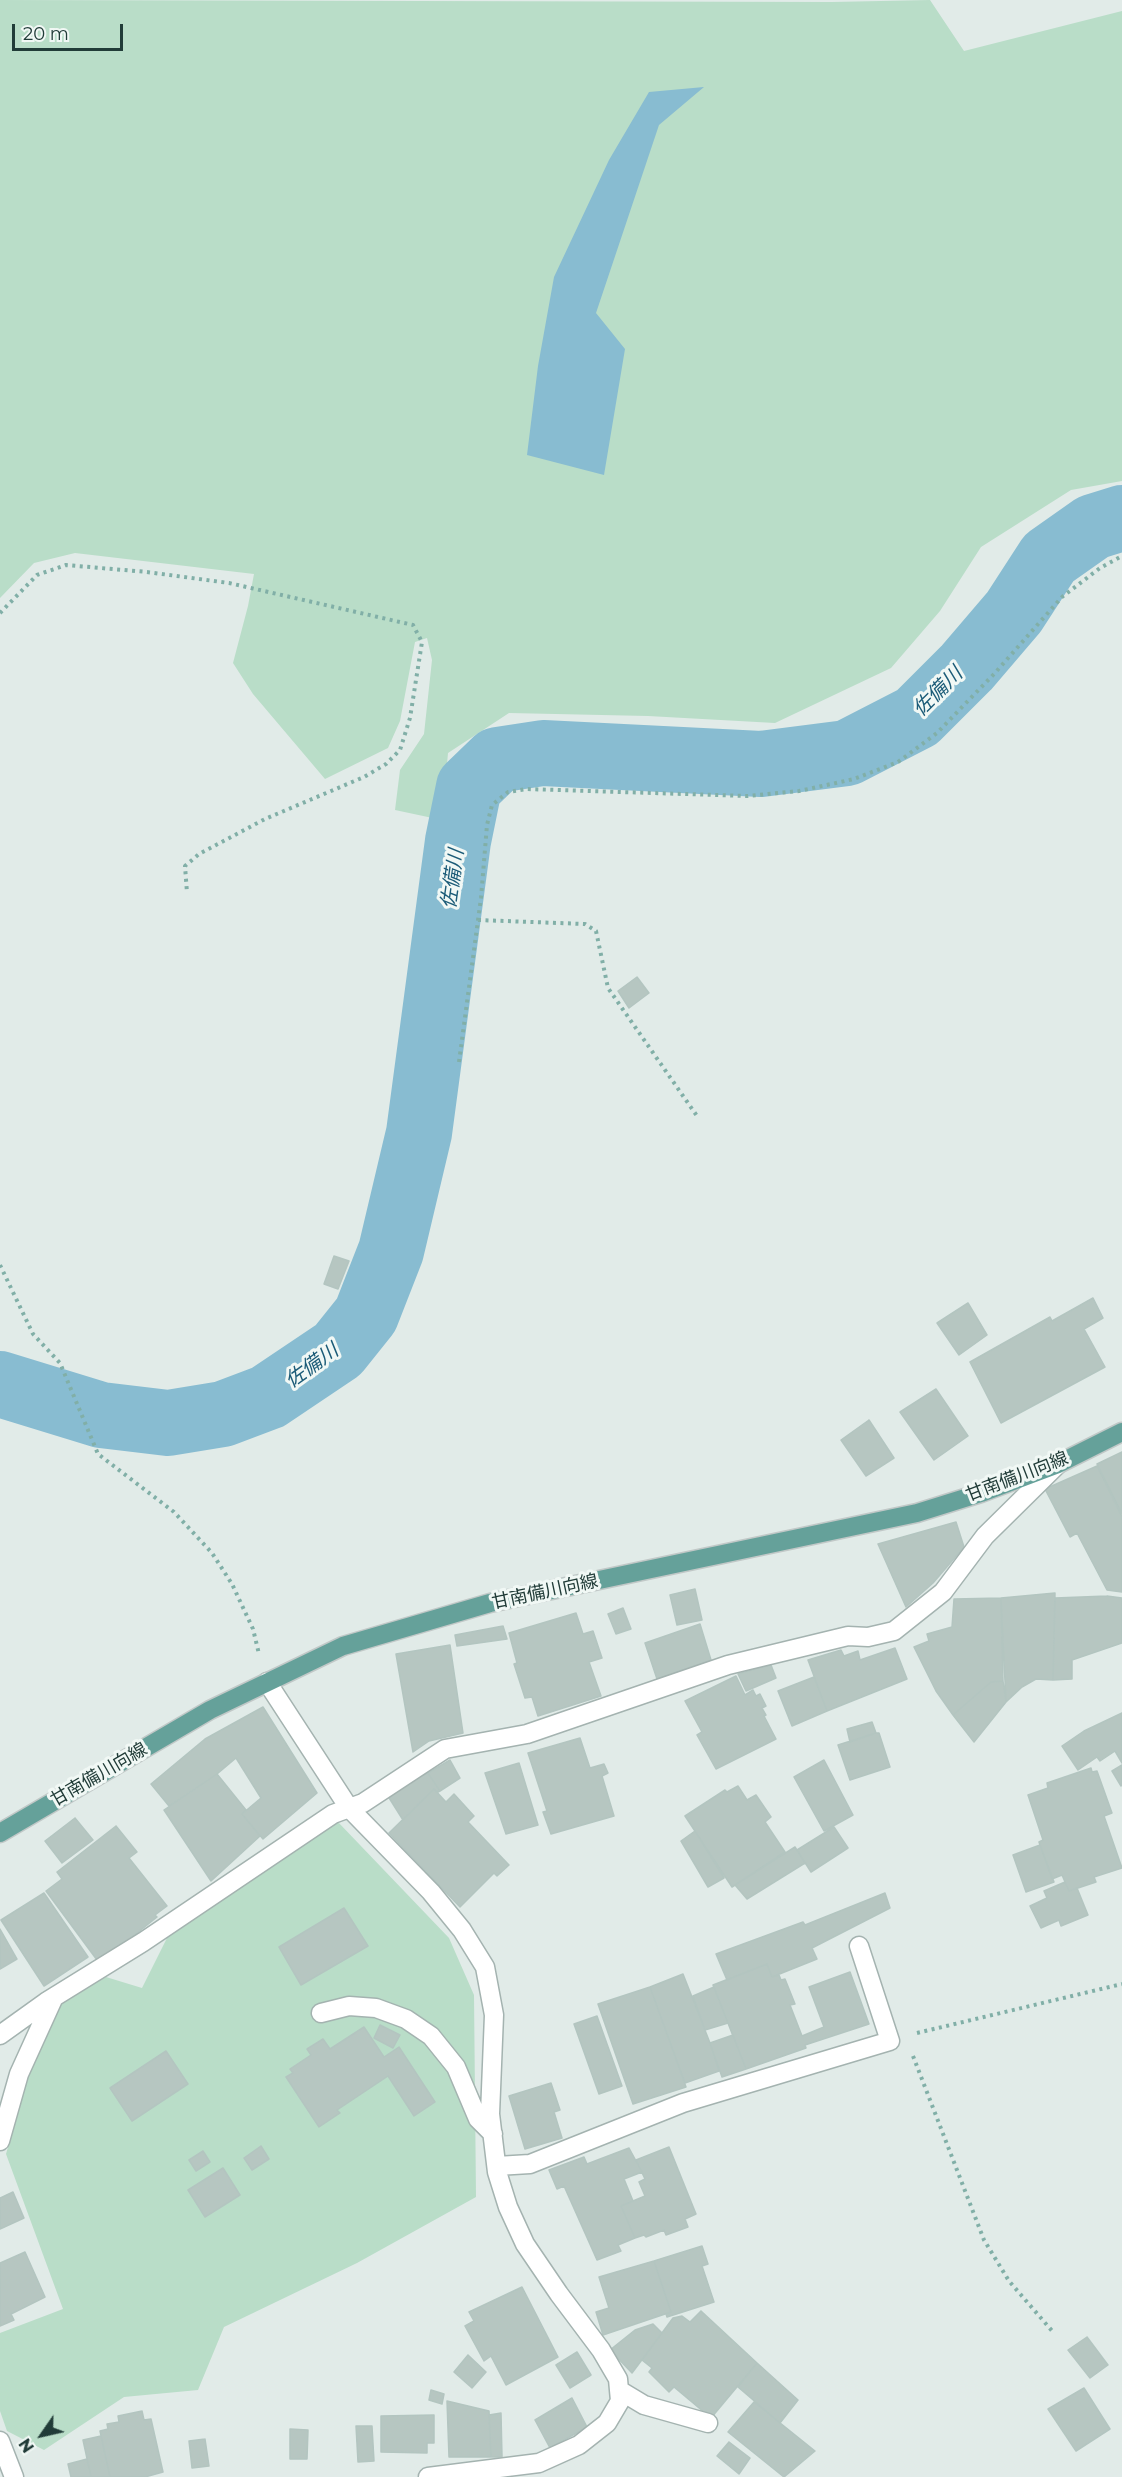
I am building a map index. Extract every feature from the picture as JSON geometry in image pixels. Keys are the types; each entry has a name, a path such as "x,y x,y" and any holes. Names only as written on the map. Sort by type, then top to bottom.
{"main road":[{"name":"甘南備川向線","path":"0,1833 210,1710 343,1646 412,1624 490,1604 917,1513 981,1493 1058,1464 1122,1432"}],"street":[{"path":"0,2035 54,1997 143,1942 333,1814 363,1803 446,1749 527,1734 728,1665 848,1636 868,1637 894,1631 943,1592 985,1536 1058,1464"},
{"path":"267,1682 350,1808 431,1892 462,1930 485,1967 494,2015 490,2114 497,2166 508,2207 525,2244 601,2350 618,2379 620,2402 607,2423 579,2445 539,2463 428,2477"},
{"path":"497,2166 530,2164 683,2103 898,2038 858,1946"},
{"path":"0,2141 19,2074 54,1997"},
{"path":"321,2013 349,2006 376,2008 406,2019 431,2036 456,2067 478,2119 493,2134"},
{"path":"619,2390 644,2405 708,2423"},
{"path":"0,2442 14,2477"}],"path":[{"path":"459,1062 478,921 487,825 492,805 508,792 526,789 748,796 799,791 854,779 898,762 937,733 994,674 1062,597 1100,568 1122,556"},
{"path":"0,613 37,575 66,566 147,572 229,584 413,625 422,642 410,718 400,750 386,764 364,777 265,819 199,854 185,866 187,893"},
{"path":"478,921 585,924 596,931 608,988 697,1116"},
{"path":"0,1265 33,1334 60,1363 98,1454 174,1512 212,1553 232,1584 253,1629 267,1682"},
{"path":"1053,2332 1009,2281 984,2240 898,2038 1122,1984"}],"green space":[{"path":"0,0 832,2 930,0 964,51 1122,11 1122,481 1071,490 981,547 940,611 891,668 775,723 648,716 509,713 448,753 442,820 395,810 400,770 424,734 432,660 427,638 415,642 400,721 388,748 325,779 253,694 233,663 254,574 75,553 34,563 0,598"},
{"path":"338,1822 449,1938 474,1995 476,2197 357,2263 224,2327 198,2390 124,2397 44,2450 7,2431 0,2411 0,2333 63,2309 6,2154 29,2074 64,1997 106,1977 142,1988 168,1936"}],"water":[{"path":"704,87 659,125 596,313 625,349 604,475 527,455 538,366 554,277 609,160 649,92"}],"building":[{"path":"637,977 649,993 629,1008 618,991"},
{"path":"334,1256 349,1261 338,1289 324,1284"},
{"path":"1093,1298 1103,1318 1084,1329 1105,1367 1001,1423 970,1362 1050,1317 1052,1321"},
{"path":"968,1303 987,1335 959,1355 937,1323"},
{"path":"936,1389 968,1436 934,1460 900,1412"},
{"path":"869,1420 894,1458 866,1476 841,1440"},
{"path":"1122,1452 1122,1514 1097,1464"},
{"path":"1097,1466 1122,1517 1122,1592 1107,1590 1077,1533 1070,1537 1045,1489"},
{"path":"956,1522 964,1547 933,1583 906,1607 878,1544"},
{"path":"695,1589 702,1620 677,1625 670,1595"},
{"path":"1055,1593 1053,1680 1036,1679 1022,1687 1006,1702 1001,1598"},
{"path":"1107,1596 1122,1598 1122,1643 1072,1660 1072,1679 1053,1680 1055,1598"},
{"path":"1001,1598 1003,1681 991,1682 953,1715 936,1691 914,1647 929,1641 927,1634 952,1627 954,1599"},
{"path":"623,1608 631,1629 616,1634 608,1614"},
{"path":"576,1613 583,1634 593,1631 602,1658 589,1662 601,1696 538,1716 532,1697 525,1698 514,1664 517,1663 509,1633"},
{"path":"700,1624 711,1660 657,1679 645,1643"},
{"path":"503,1626 507,1639 457,1646 455,1635"},
{"path":"450,1645 463,1733 429,1741 413,1752 396,1654"},
{"path":"895,1648 907,1679 827,1711 808,1660 841,1650 844,1656 858,1651 860,1660"},
{"path":"771,1665 776,1678 746,1691 738,1674"},
{"path":"736,1676 745,1695 753,1690 756,1696 760,1694 766,1706 762,1708 766,1715 764,1716 776,1739 716,1769 697,1735 702,1732 685,1701"},
{"path":"814,1677 827,1711 792,1726 778,1691"},
{"path":"1003,1681 1006,1702 974,1742 953,1715 991,1682"},
{"path":"263,1707 317,1793 263,1839 242,1814 261,1798 236,1758 217,1774 169,1806 151,1784 205,1739"},
{"path":"1122,1713 1122,1763 1115,1751 1100,1761 1097,1757 1078,1770 1062,1746 1084,1731"},
{"path":"872,1722 876,1733 850,1742 847,1729"},
{"path":"879,1733 890,1767 850,1780 838,1745"},
{"path":"580,1738 590,1768 604,1764 608,1773 602,1776 614,1816 551,1834 543,1812 547,1811 528,1753"},
{"path":"450,1760 460,1778 440,1791 428,1773"},
{"path":"824,1760 853,1815 824,1831 794,1777"},
{"path":"519,1763 538,1825 506,1834 485,1773"},
{"path":"1122,1765 1122,1785 1121,1786 1112,1771"},
{"path":"1091,1768 1092,1772 1097,1771 1112,1813 1104,1816 1122,1868 1094,1877 1096,1882 1069,1891 1062,1875 1052,1879 1039,1842 1043,1840 1028,1795 1048,1788 1047,1783"},
{"path":"419,1772 421,1776 428,1773 440,1791 434,1789 403,1820 386,1793"},
{"path":"217,1774 246,1810 242,1814 260,1836 211,1881 164,1810"},
{"path":"738,1786 747,1800 756,1795 771,1817 765,1822 785,1852 732,1887 685,1816 725,1790 727,1792"},
{"path":"434,1789 446,1802 454,1794 474,1816 468,1822 509,1865 497,1876 494,1873 460,1907 389,1833"},
{"path":"75,1818 93,1840 62,1863 45,1841"},
{"path":"116,1826 137,1852 129,1858 167,1906 121,1946 97,1960 46,1891 62,1879 57,1872"},
{"path":"834,1827 848,1848 811,1872 797,1850"},
{"path":"695,1831 724,1878 708,1887 681,1841"},
{"path":"1040,1845 1054,1882 1026,1892 1013,1855"},
{"path":"795,1847 805,1863 747,1899 735,1885"},
{"path":"1065,1882 1069,1891 1077,1888 1088,1915 1061,1926 1059,1920 1041,1928 1030,1906 1047,1898 1044,1891"},
{"path":"44,1893 88,1957 44,1986 1,1920"},
{"path":"885,1893 890,1908 812,1948 817,1959 772,1977 767,1964 727,1980 716,1954 803,1922 805,1925"},
{"path":"344,1908 368,1946 301,1985 279,1947"},
{"path":"0,1929 17,1959 0,1969"},
{"path":"767,1964 772,1977 779,1975 781,1980 785,1979 795,2004 790,2005 802,2036 824,2027 809,1987 850,1972 869,2024 805,2045 806,2048 746,2069 713,1985"},
{"path":"683,1974 719,2071 685,2083 650,1987"},
{"path":"650,1987 686,2087 633,2104 598,2004"},
{"path":"714,1987 728,2023 705,2030 693,1996"},
{"path":"597,2016 622,2086 599,2094 574,2024"},
{"path":"380,2025 400,2035 393,2048 374,2038"},
{"path":"364,2027 384,2057 399,2047 435,2102 414,2116 388,2076 337,2110 340,2113 319,2127 286,2077 293,2073 290,2069 311,2055 307,2049 323,2039 330,2049"},
{"path":"733,2035 746,2069 722,2077 710,2043"},
{"path":"166,2051 188,2084 132,2121 110,2088"},
{"path":"551,2083 560,2110 554,2112 562,2138 525,2149 509,2096"},
{"path":"261,2146 269,2159 252,2170 244,2158"},
{"path":"669,2147 696,2214 685,2219 688,2227 666,2235 664,2230 646,2237 644,2235 635,2238 621,2206 645,2196 639,2182 645,2179 636,2160"},
{"path":"629,2148 642,2172 624,2179 633,2201 621,2206 635,2238 618,2245 621,2251 597,2260 564,2186 557,2189 549,2170 584,2157 587,2164"},
{"path":"203,2151 210,2162 196,2171 189,2160"},
{"path":"223,2168 240,2195 205,2217 188,2190"},
{"path":"13,2192 24,2218 0,2229 0,2198"},
{"path":"702,2246 708,2264 702,2266 714,2302 667,2317 666,2314 671,2312 654,2261"},
{"path":"25,2252 45,2297 11,2314 14,2320 0,2326 0,2263"},
{"path":"654,2261 671,2312 603,2335 596,2312 609,2308 599,2277"},
{"path":"522,2287 558,2357 506,2385 491,2356 484,2361 465,2326 474,2321 469,2312"},
{"path":"701,2311 757,2363 711,2418 674,2387 669,2392 649,2372 652,2368 642,2360 673,2318 682,2316 690,2322"},
{"path":"653,2324 662,2333 632,2373 610,2350 635,2330"},
{"path":"1087,2337 1108,2365 1090,2378 1068,2350"},
{"path":"577,2352 591,2375 570,2388 556,2365"},
{"path":"468,2355 486,2372 472,2388 454,2372"},
{"path":"757,2363 798,2400 780,2423 738,2387"},
{"path":"1084,2388 1110,2429 1076,2451 1048,2409"},
{"path":"431,2390 444,2394 442,2404 429,2400"},
{"path":"572,2398 587,2427 550,2448 535,2420"},
{"path":"447,2401 489,2411 491,2457 449,2457"},
{"path":"754,2402 815,2451 784,2477 728,2432"},
{"path":"142,2411 144,2420 151,2419 163,2472 145,2477 110,2477 100,2431 108,2429 107,2424 119,2422 118,2416"},
{"path":"501,2413 502,2457 491,2457 489,2415"},
{"path":"434,2415 434,2443 427,2443 427,2453 381,2452 381,2416"},
{"path":"356,2426 372,2426 374,2461 358,2462"},
{"path":"290,2429 308,2430 307,2459 290,2459"},
{"path":"101,2436 110,2477 91,2477 83,2440"},
{"path":"205,2439 209,2466 192,2468 189,2441"},
{"path":"729,2442 750,2458 739,2474 717,2456"},
{"path":"87,2459 91,2477 71,2477 68,2464"}],"waterway":[{"name":"佐備川","path":"0,1384 101,1415 168,1423 223,1414 268,1397 338,1350 366,1315 391,1251 419,1133 458,841 469,787 497,760 543,753 761,764 847,753 917,717 967,667 1014,612 1049,558 1093,527 1122,518"}]}
